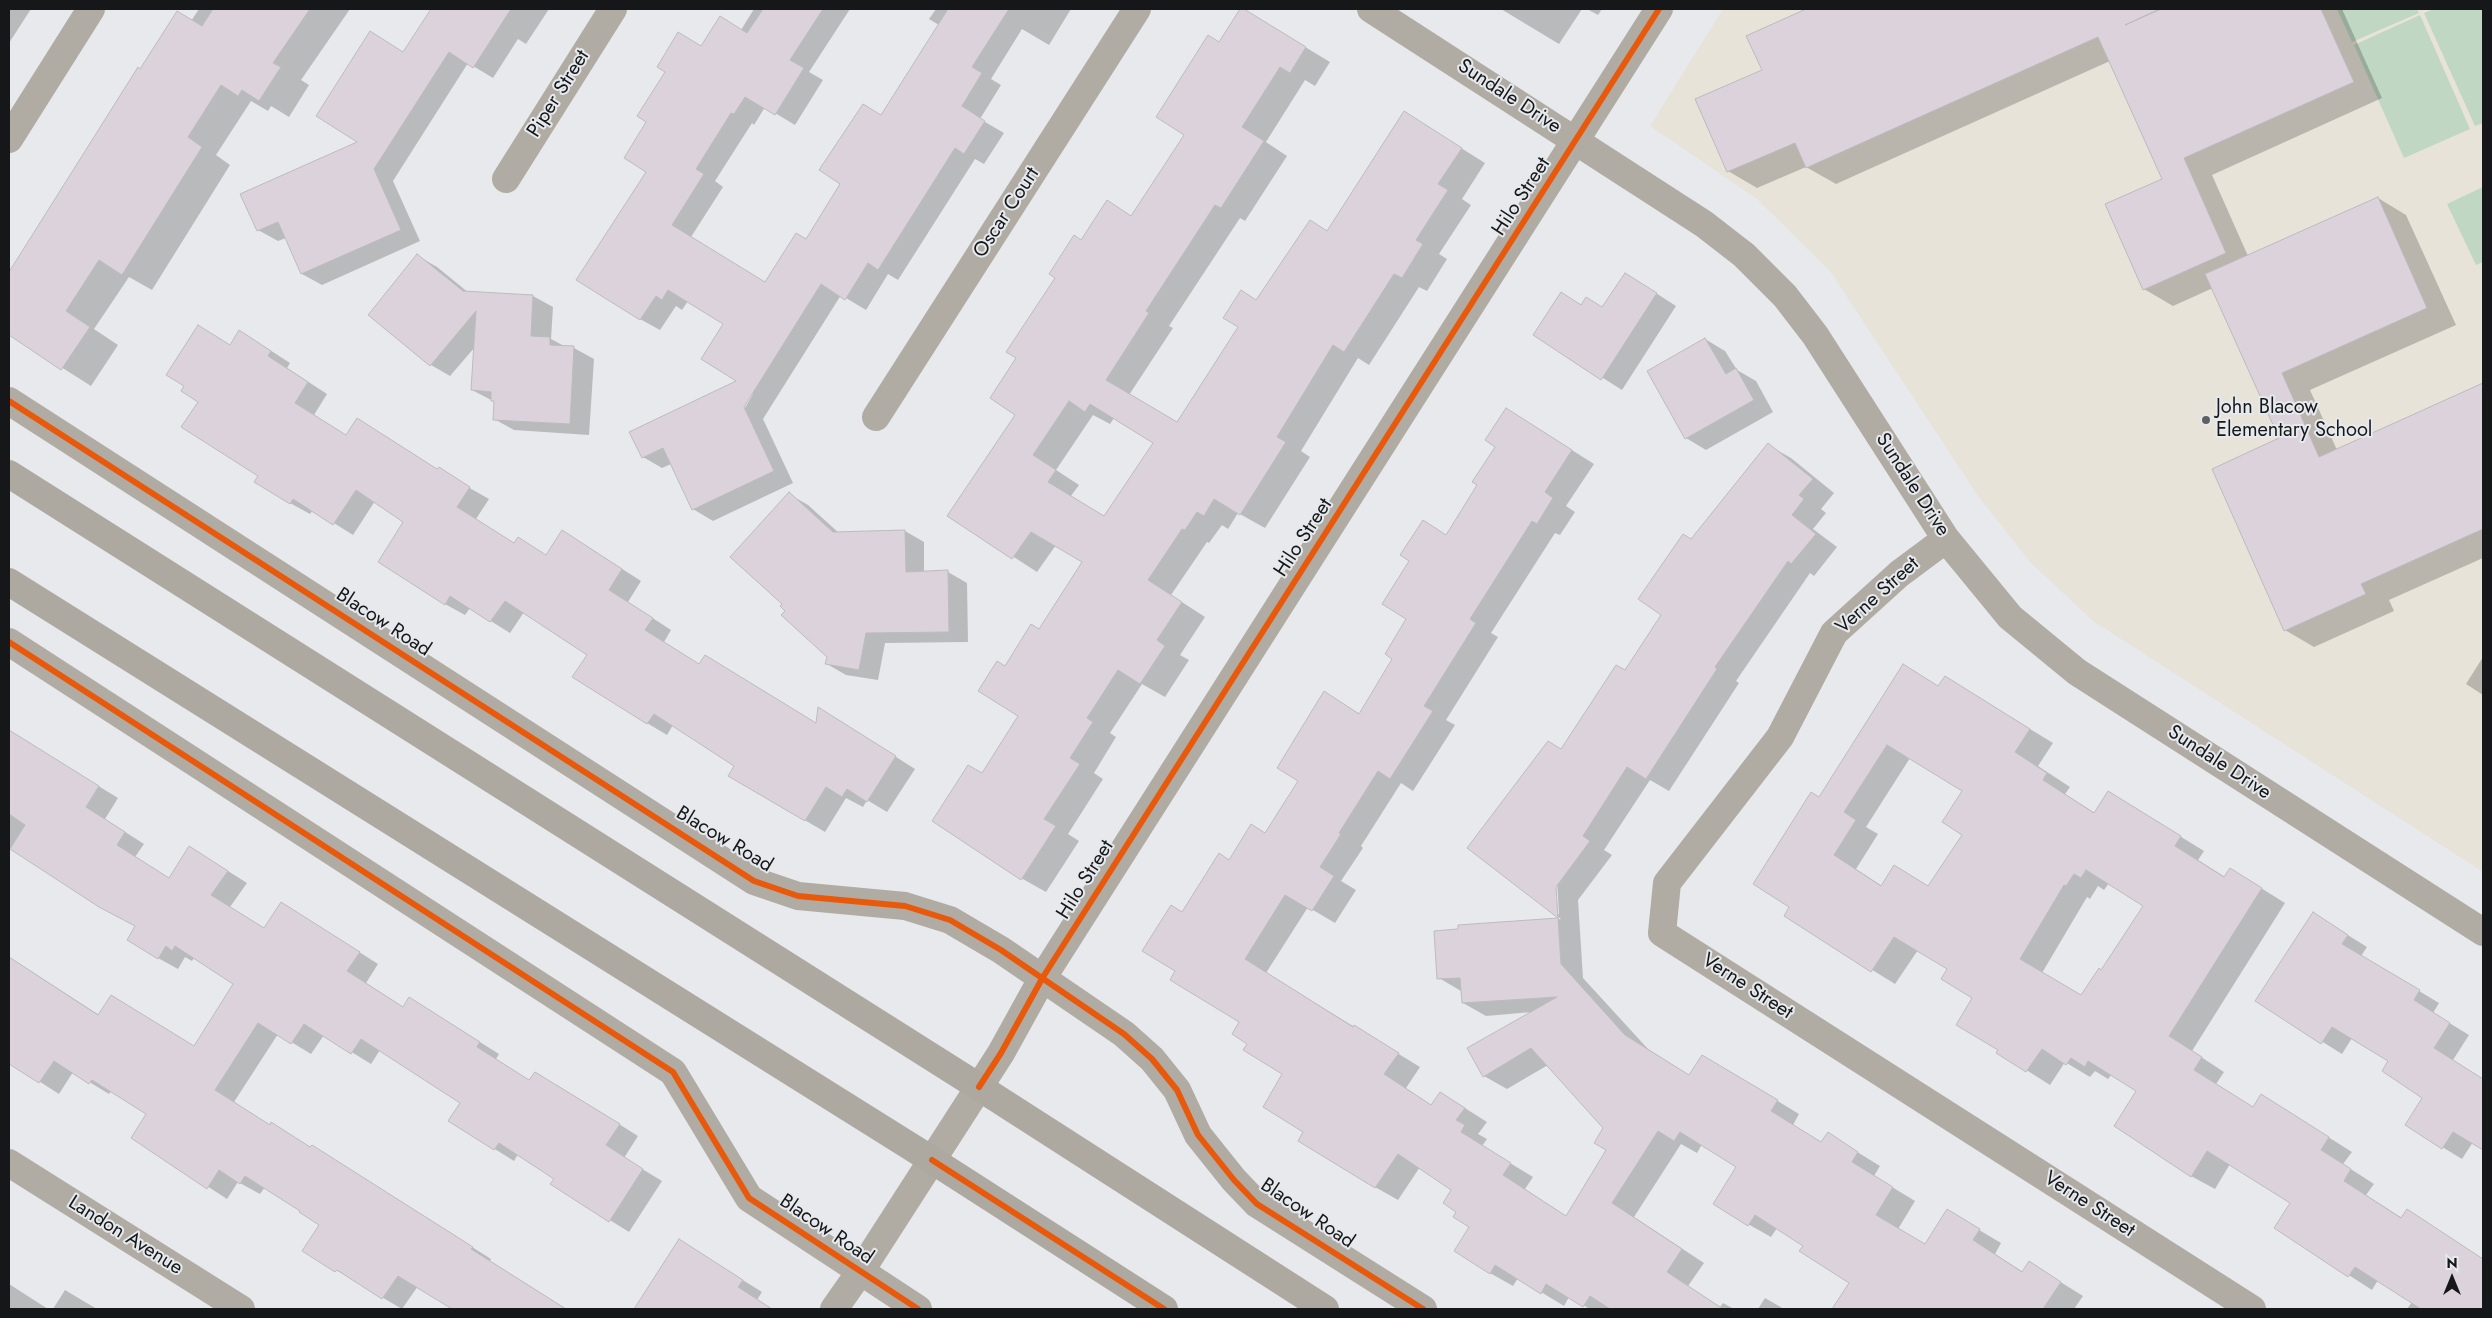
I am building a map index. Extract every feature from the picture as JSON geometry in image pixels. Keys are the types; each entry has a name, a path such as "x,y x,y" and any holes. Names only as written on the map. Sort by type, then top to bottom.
{"main road":[{"path":"9,474 979,1087 1325,1309"},
{"path":"9,582 932,1160 1164,1309"}],"street":[{"path":"9,139 91,9"},
{"name":"Piper Street","path":"506,179 613,9"},
{"name":"Oscar Court","path":"876,417 1137,9"},
{"name":"Sundale Drive","path":"1371,9 1704,224 1744,255 1785,296 1815,335 1946,539 2010,617 2077,672 2483,932"},
{"name":"Hilo Street","path":"834,1309 1001,1054 1043,977 1660,9"},
{"name":"Blacow Road","path":"9,401 754,881 798,896 905,906 950,920 1043,977 1093,1015 1124,1034 1152,1059 1177,1090 1198,1135 1234,1180 1258,1204 1423,1309"},
{"name":"Verne Street","path":"1946,539 1899,574 1834,633 1780,737 1667,883 1662,933 2252,1309"},
{"name":"Blacow Road","path":"9,642 673,1072 749,1198 918,1309"},
{"name":"Landon Avenue","path":"9,1163 241,1309"}],"shaded area":[{"name":"John Blacow Elementary School","path":"1723,9 2483,9 2483,872 2093,621 2030,562 1978,496 1830,271 1757,199 1650,126"}],"green space":[{"path":"2337,9 2417,9 2419,13 2352,42"},
{"path":"2434,9 2483,9 2483,123 2475,126 2424,13"},
{"path":"2420,15 2470,129 2404,158 2354,45"},
{"path":"2483,187 2483,262 2476,265 2447,204"}],"building":[{"path":"213,9 310,9 273,63 281,67 259,101 242,90 238,96 221,85 188,137 202,147 122,275 99,260 66,311 90,327 61,370 9,335 9,272 138,67 140,69 177,11 202,26"},
{"path":"431,9 511,9 473,68 449,52 374,169 401,230 301,274 278,222 257,231 240,194 357,142 316,116 370,31 403,52"},
{"path":"763,9 823,9 790,60 804,68 775,115 745,97 734,114 731,113 696,169 704,174 672,225 765,282 796,233 806,239 840,184 819,170 863,104 881,115 948,9 1009,9 972,67 982,73 962,106 985,121 964,154 955,148 878,270 868,263 845,300 821,284 744,407 774,471 692,510 663,448 642,458 629,432 736,381 701,359 723,324 668,290 662,300 656,296 640,320 576,280 646,172 624,158 646,122 637,116 665,72 657,67 678,32 701,46 720,16 747,33"},
{"path":"1240,9 1244,9 1306,47 1290,73 1280,67 1242,127 1264,141 1221,208 1215,205 1146,311 1149,313 1106,380 1177,422 1238,327 1223,318 1241,290 1256,300 1310,220 1327,231 1404,111 1462,148 1438,184 1448,190 1416,240 1423,244 1402,278 1394,274 1344,352 1333,345 1277,437 1286,442 1240,515 1214,499 1204,516 1197,512 1185,530 1182,529 1148,580 1182,602 1157,640 1165,646 1140,684 1118,670 1087,718 1093,722 1070,758 1080,764 1044,819 1056,826 1021,880 932,821 968,765 982,773 1018,716 978,691 997,661 1005,666 1031,624 1039,629 1082,562 1031,532 1012,559 947,516 1015,415 990,398 1016,358 1006,352 1055,278 1049,274 1074,235 1081,240 1107,200 1131,216 1184,135 1156,117 1208,35 1219,42","holes":["1069,401 1085,412 1090,404 1153,443 1104,516 1048,482 1056,470 1033,455"]},
{"path":"1806,9 2160,9 2125,25 2161,9 2321,9 2354,82 2184,158 2226,253 2143,290 2105,204 2162,179 2098,37 1806,168 1795,143 1727,172 1695,99 1762,70 1746,36"},
{"path":"2378,197 2427,308 2282,373 2319,457 2483,383 2483,529 2361,584 2366,594 2284,631 2212,469 2279,438 2205,274"},
{"path":"417,254 463,291 533,295 531,336 550,337 550,345 574,346 570,424 493,420 494,401 491,401 491,392 471,390 476,311 430,366 368,315"},
{"path":"1625,273 1657,293 1601,380 1533,335 1561,292 1581,305 1586,297 1602,307"},
{"path":"198,325 230,345 239,330 271,351 268,356 308,382 295,403 346,435 357,418 437,469 439,467 470,487 457,507 514,543 518,537 546,555 562,530 622,569 609,590 653,618 645,630 699,664 705,655 816,723 818,707 896,756 867,802 847,789 842,797 826,787 805,821 728,776 734,766 654,714 647,724 572,677 587,655 505,601 490,622 450,596 445,605 378,562 403,522 356,490 333,525 293,499 290,504 254,482 258,476 181,427 198,402 181,391 184,386 166,375"},
{"path":"1705,338 1726,374 1736,368 1754,400 1685,439 1647,371"},
{"path":"1506,408 1572,450 1545,492 1553,498 1537,524 1532,521 1470,619 1476,623 1424,706 1433,711 1390,779 1378,771 1339,833 1341,834 1320,867 1334,876 1312,911 1285,895 1245,959 1353,1027 1354,1025 1399,1053 1384,1074 1431,1105 1440,1092 1465,1108 1456,1120 1465,1125 1461,1132 1511,1163 1503,1175 1566,1216 1606,1150 1594,1143 1603,1128 1531,1048 1483,1077 1467,1048 1557,997 1462,1003 1460,978 1437,979 1434,931 1458,929 1458,925 1558,918 1467,848 1548,741 1561,749 1616,665 1625,670 1661,615 1638,599 1683,534 1691,539 1768,443 1813,479 1799,495 1804,499 1792,515 1816,534 1791,564 1788,561 1715,667 1717,669 1646,779 1627,767 1583,836 1590,841 1556,887 1561,964 1625,1035 1689,1075 1702,1055 1778,1100 1771,1111 1821,1142 1828,1132 1858,1152 1852,1162 1893,1187 1876,1215 1925,1244 1947,1209 1980,1229 1973,1240 2022,1272 2029,1261 2061,1282 2043,1309 1832,1309 1849,1283 1799,1251 1803,1246 1755,1215 1748,1226 1713,1204 1736,1167 1680,1132 1674,1141 1658,1131 1612,1203 1682,1249 1667,1272 1723,1309 1610,1309 1590,1296 1583,1307 1546,1284 1541,1294 1495,1265 1490,1274 1454,1251 1469,1227 1453,1217 1456,1212 1443,1203 1451,1190 1398,1154 1375,1188 1298,1141 1303,1132 1263,1107 1282,1074 1243,1050 1247,1044 1232,1034 1239,1022 1170,980 1175,971 1142,951 1171,905 1182,912 1219,853 1229,860 1251,824 1265,833 1298,781 1277,768 1324,691 1359,714 1392,659 1385,654 1406,619 1382,604 1409,561 1400,555 1423,520 1446,535 1477,485 1472,482 1495,447 1485,440"},
{"path":"789,492 833,532 905,530 906,572 948,570 949,632 866,633 859,670 825,664 827,657 781,615 785,611 780,606 782,604 730,557"},
{"path":"1903,664 1938,686 1945,676 2030,729 2015,752 2047,773 2043,780 2094,813 2108,791 2181,836 2175,846 2224,877 2230,868 2262,888 2169,1036 2202,1057 2194,1070 2253,1107 2261,1094 2329,1137 2321,1150 2351,1169 2344,1181 2401,1218 2407,1209 2483,1259 2483,1309 2421,1309 2355,1267 2348,1277 2274,1228 2290,1203 2207,1151 2191,1177 2114,1126 2136,1091 2088,1061 2085,1067 2071,1058 2066,1065 2042,1049 2026,1072 1996,1053 1998,1050 1956,1025 1972,998 1941,979 1947,969 1894,937 1871,972 1784,916 1789,907 1753,884 1811,792 1819,797","holes":["1887,745 1962,791 1942,822 1962,835 1928,886 1894,865 1881,886 1834,855 1856,820 1844,812","2086,870 2143,906 2101,970 2099,968 2081,995 2020,959 2064,885 2066,886 2074,874 2081,878"]},
{"path":"9,730 99,786 86,807 125,832 117,845 169,878 189,846 228,871 211,895 264,928 281,902 360,952 347,971 403,1007 409,997 480,1042 477,1047 529,1080 535,1072 620,1124 606,1145 643,1169 609,1222 550,1184 554,1179 499,1143 494,1150 448,1121 460,1103 361,1039 351,1054 304,1024 291,1044 258,1023 215,1090 270,1125 271,1122 310,1147 312,1145 473,1247 471,1249 566,1309 452,1309 398,1276 382,1299 337,1270 335,1272 302,1251 319,1225 245,1176 240,1184 219,1170 207,1189 131,1138 146,1114 92,1080 89,1084 54,1061 39,1083 9,1064 9,957 98,1015 111,995 194,1046 233,984 175,946 172,951 166,946 158,959 127,940 135,926 99,907 10,849 25,825 9,814"},
{"path":"2313,912 2348,935 2342,944 2420,990 2414,1000 2450,1023 2434,1048 2483,1079 2483,1150 2453,1132 2442,1149 2405,1125 2422,1098 2382,1071 2388,1061 2332,1027 2321,1044 2255,1001"},
{"path":"679,1239 743,1280 738,1287 772,1309 634,1309"}],"cycle path":[{"path":"979,1087 1001,1053 1043,977 1659,9"},
{"path":"9,401 754,881 798,896 905,906 950,920 1001,950 1124,1034 1152,1059 1177,1090 1198,1135 1234,1180 1257,1204 1423,1309"},
{"path":"9,642 673,1072 749,1198 918,1309"},
{"path":"932,1160 1164,1309"}],"place":[{"name":"John Blacow Elementary School","path":"2206,420"}]}
